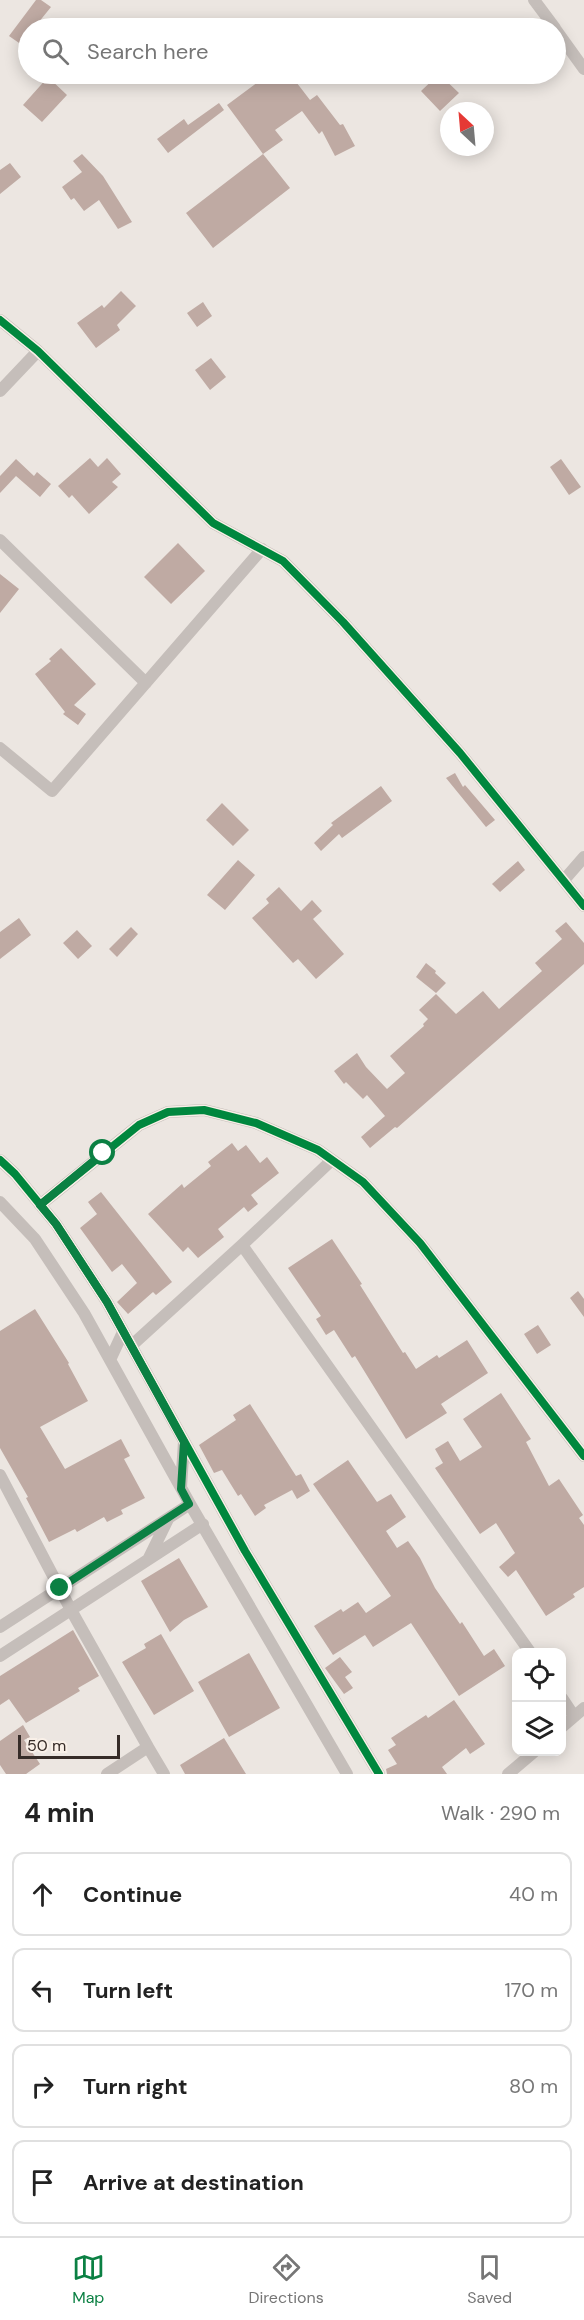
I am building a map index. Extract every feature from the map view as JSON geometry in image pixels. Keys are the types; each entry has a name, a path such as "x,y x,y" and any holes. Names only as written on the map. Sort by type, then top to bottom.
{"street":[{"path":"534,0 547,18"},
{"path":"566,44 584,69"},
{"path":"0,320 38,351 213,523 283,561 343,622 460,753 584,906"},
{"path":"0,391 38,351"},
{"path":"0,540 146,683"},
{"path":"0,748 52,791 262,549"},
{"path":"564,880 584,857"},
{"path":"40,1205 139,1125 168,1112 204,1110 256,1123 318,1150 363,1182 420,1243 584,1456"},
{"path":"0,1160 56,1224 123,1332 245,1551 379,1774"},
{"path":"131,1346 332,1160"},
{"path":"0,1202 35,1239 84,1313 189,1504 203,1524 348,1774"},
{"path":"242,1245 526,1648"},
{"path":"110,1360 123,1332"},
{"path":"181,1489 184,1442"},
{"path":"0,1475 71,1610 164,1774"},
{"path":"0,1627 189,1504"},
{"path":"149,1559 168,1518"},
{"path":"0,1656 203,1524"},
{"path":"566,1702 579,1712 566,1723"},
{"path":"107,1774 148,1747"},
{"path":"508,1774 529,1756"}],"building":[{"path":"36,0 41,0 51,7 42,18 22,18"},
{"path":"18,24 18,42 9,36"},
{"path":"42,84 55,84 67,95 42,122 23,105"},
{"path":"255,84 298,84 310,100 317,95 340,125 343,124 355,146 335,156 322,131 319,134 302,111 275,130 283,140 263,154 227,105"},
{"path":"428,84 450,84 459,93 450,102 440,102 440,111 421,91"},
{"path":"219,103 224,110 168,153 157,139 184,119 188,125"},
{"path":"82,154 103,176 132,222 118,229 99,200 84,211 74,198 71,200 62,187 82,172 73,161"},
{"path":"263,154 290,188 213,248 186,213"},
{"path":"10,163 21,177 0,194 0,170"},
{"path":"121,291 136,306 117,325 120,330 96,348 77,323 102,305 104,308"},
{"path":"203,302 212,316 197,327 187,313"},
{"path":"211,358 226,377 210,390 195,370"},
{"path":"90,458 98,467 107,458 121,474 112,482 118,487 89,514 72,495 69,498 58,486"},
{"path":"16,459 34,476 37,472 51,484 40,497 16,476 0,493 0,476"},
{"path":"561,459 581,487 569,495 550,467"},
{"path":"178,543 205,571 171,604 144,577"},
{"path":"0,574 19,589 0,613"},
{"path":"61,648 96,684 74,705 86,714 78,725 63,714 65,712 35,674 51,661 49,659"},
{"path":"455,773 463,787 465,785 495,820 486,827 446,778"},
{"path":"381,786 392,801 342,838 339,834 321,851 314,843 333,825 331,823"},
{"path":"222,803 249,830 233,846 206,820"},
{"path":"238,860 255,875 225,910 207,895"},
{"path":"518,861 525,870 500,892 492,884"},
{"path":"279,887 301,911 312,900 322,911 313,919 344,954 316,979 298,959 293,963 252,918 269,903 266,899"},
{"path":"19,918 31,935 0,959 0,932"},
{"path":"566,922 584,943 584,964 397,1128 395,1127 370,1148 361,1137 385,1116 367,1095 363,1099 346,1082 344,1084 334,1071 357,1053 366,1067 387,1089 405,1073 390,1056 424,1026 423,1024 428,1019 419,1010 436,994 456,1014 483,991 499,1009 542,971 535,963 562,939 555,931"},
{"path":"131,927 138,934 117,957 109,949"},
{"path":"77,930 92,946 78,959 63,943"},
{"path":"426,963 446,983 436,993 416,977"},
{"path":"232,1143 238,1151 246,1145 260,1163 267,1157 279,1173 251,1195 258,1204 248,1212 244,1207 218,1229 224,1237 198,1258 188,1247 183,1252 148,1214 182,1184 184,1188 211,1166 208,1162"},
{"path":"101,1192 172,1282 156,1295 153,1292 128,1314 117,1302 137,1283 122,1264 112,1272 80,1228 97,1214 88,1202"},
{"path":"332,1239 403,1353 405,1352 416,1369 437,1355 439,1358 467,1340 488,1373 441,1404 447,1413 406,1439 355,1356 352,1358 334,1330 326,1335 316,1319 321,1316 288,1268"},
{"path":"578,1291 584,1299 584,1317 570,1298"},
{"path":"35,1309 69,1363 88,1401 40,1427 65,1469 121,1439 130,1456 124,1459 145,1498 121,1510 123,1514 107,1522 104,1517 77,1532 75,1529 49,1542 26,1498 28,1497 0,1448 0,1331"},
{"path":"538,1325 551,1345 537,1354 524,1334"},
{"path":"501,1393 531,1439 526,1442 549,1486 559,1479 583,1515 579,1518 584,1525 584,1587 573,1594 575,1597 546,1616 516,1570 508,1577 499,1567 515,1553 496,1523 480,1534 435,1468 443,1463 435,1449 448,1441 460,1461 482,1447 463,1419"},
{"path":"250,1404 296,1476 301,1474 310,1491 297,1499 292,1490 264,1505 266,1508 255,1516 241,1494 238,1496 222,1470 214,1473 199,1445 236,1420 233,1415"},
{"path":"348,1460 377,1502 391,1494 406,1517 386,1531 397,1548 408,1541 420,1558 435,1588 460,1624 462,1622 484,1656 494,1649 505,1666 459,1696 411,1623 373,1647 365,1635 333,1655 314,1626 341,1609 343,1612 358,1602 366,1613 391,1596 313,1484"},
{"path":"179,1558 208,1607 184,1620 170,1632 141,1581"},
{"path":"73,1630 99,1676 78,1688 80,1691 26,1723 9,1699 0,1705 0,1676"},
{"path":"161,1634 194,1691 154,1715 122,1662 146,1648 144,1644"},
{"path":"249,1653 280,1708 229,1737 198,1682"},
{"path":"340,1657 352,1672 345,1677 353,1688 344,1694 325,1668"},
{"path":"454,1700 485,1744 470,1754 466,1748 442,1767 447,1774 387,1774 386,1769 397,1764 388,1750 396,1745 391,1738 426,1715 428,1718"},
{"path":"23,1725 30,1737 24,1740 40,1764 26,1774 6,1774 0,1765 0,1741"},
{"path":"224,1738 246,1774 185,1774 180,1765"}],"cycle path":[{"path":"0,320 38,351 213,523 283,561 343,622 460,753 584,906"},
{"path":"40,1205 139,1125 168,1112 204,1110 256,1123 318,1150 363,1182 420,1243 584,1456"},
{"path":"0,1160 15,1174 56,1224 107,1302 245,1551 379,1774"}],"route":[{"path":"60,1588 189,1504 181,1489 184,1442 107,1302 56,1224 40,1205 103,1153"}]}
